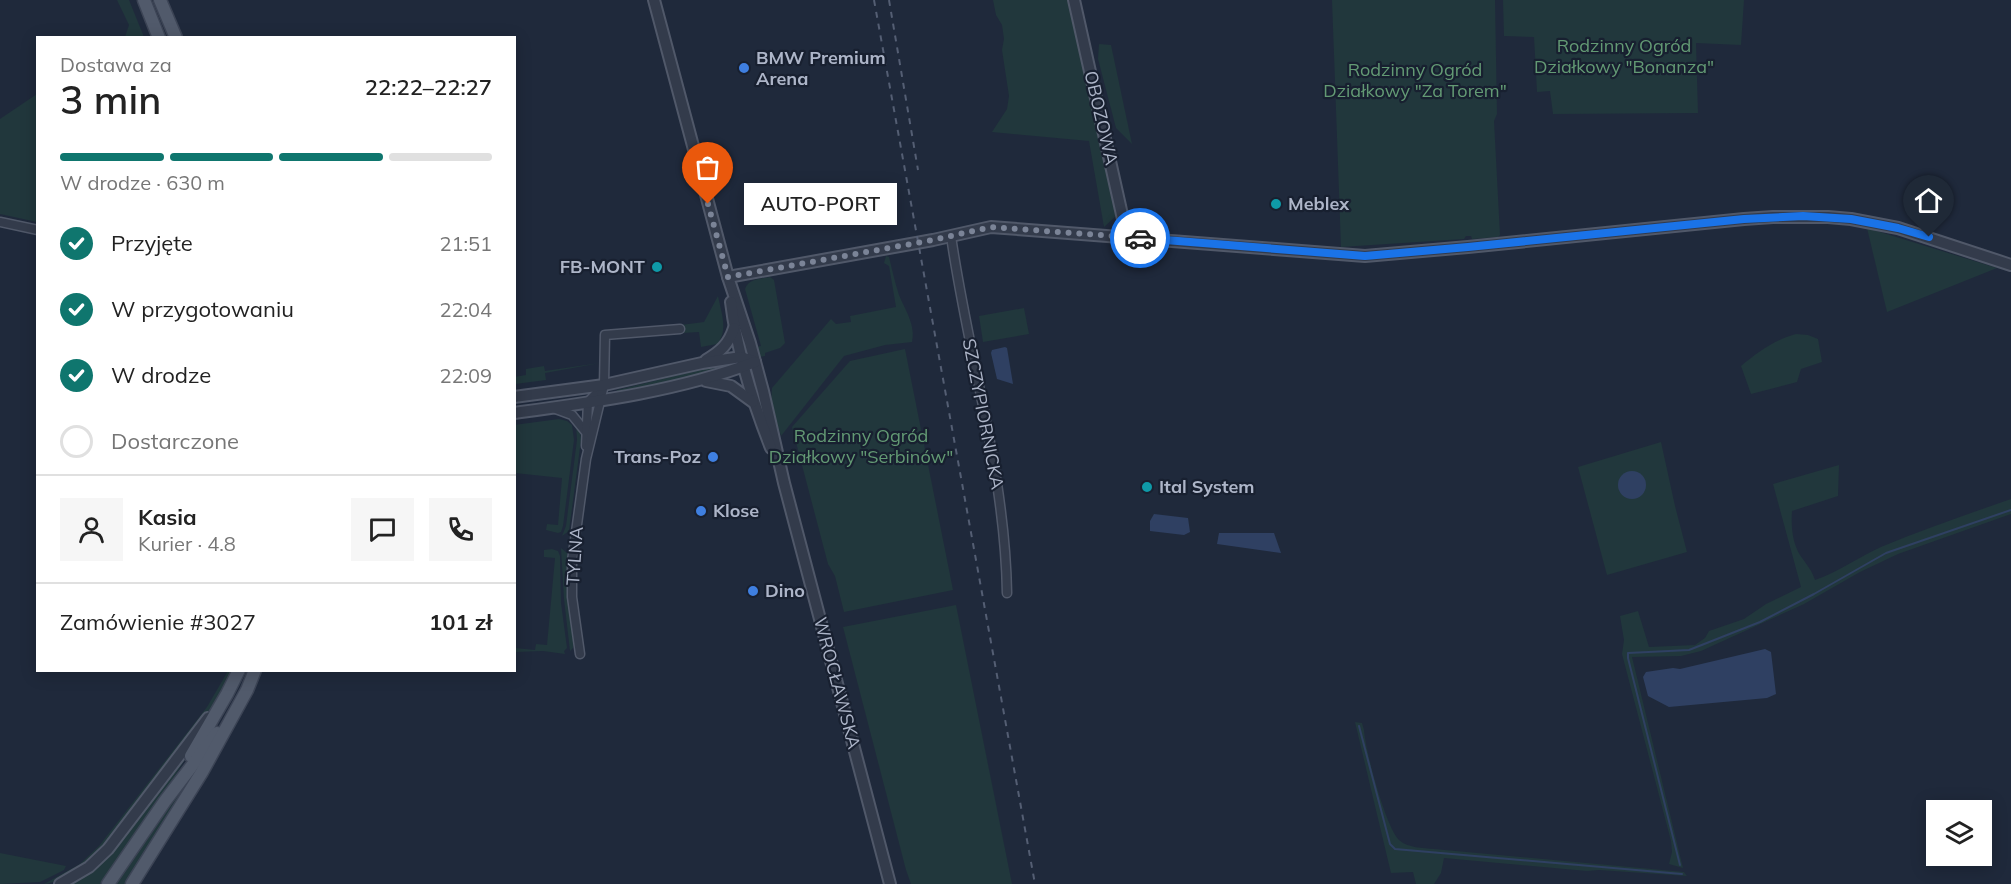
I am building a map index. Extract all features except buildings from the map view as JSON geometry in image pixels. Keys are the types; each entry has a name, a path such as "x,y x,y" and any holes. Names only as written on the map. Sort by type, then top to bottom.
{"main road":[{"path":"144,0 158,36"},
{"path":"160,0 175,36"},
{"path":"165,801 238,672"},
{"path":"132,884 202,772 240,703 254,672"},
{"path":"108,884 165,801 240,703"}],"street":[{"name":"WROCŁAWSKA","path":"654,0 728,277 755,362 784,483 890,884"},
{"name":"OBOZOWA","path":"1074,0 1127,237"},
{"path":"728,277 951,236 974,229 1000,226 1365,256 1763,217 1828,216 1898,228 2011,265"},
{"path":"0,222 36,230"},
{"name":"SZCZYPIORNICKA","path":"951,236 962,306 993,462 1004,542 1007,593"},
{"name":"WROCŁAWSKA","path":"728,277 734,328 742,362 753,402 784,483"},
{"path":"702,363 723,348 729,341 734,328"},
{"name":"TYLNA","path":"580,654 571,579 573,542 586,459 604,385 605,335 680,329"},
{"path":"516,413 600,400 697,381 742,362"},
{"path":"516,397 604,385 702,363 755,362"},
{"path":"697,381 718,382 731,386 753,402"},
{"path":"588,402 604,385"},
{"name":"TYLNA","path":"586,459 588,402"},
{"path":"552,408 572,415 586,431"},
{"path":"60,884 82,872 108,849 227,694"}],"green space":[{"path":"117,0 129,0 144,36 125,36 129,25"},
{"path":"993,0 1068,0 1116,216 1104,227 1089,141 992,132 1007,109 1009,96 1002,50 1004,39 1002,25 996,15"},
{"name":"Rodzinny Ogród Działkowy \"Za Torem\"","path":"1332,0 1495,0 1497,114 1494,121 1500,235 1498,237 1472,239 1471,236 1466,236 1464,239 1341,247"},
{"name":"Rodzinny Ogród Działkowy \"Bonanza\"","path":"1503,0 1744,0 1741,45 1696,43 1698,113 1553,114 1550,91 1537,92 1534,37 1504,36"},
{"path":"1099,44 1111,45 1132,144 1116,128 1098,59"},
{"path":"36,95 36,222 0,214 0,119"},
{"path":"1867,228 1997,268 1887,312"},
{"path":"886,256 889,257 899,295 911,324 912,342 885,345 844,356 781,436 771,404 772,388 831,319 836,324 851,322 850,316 896,307 889,266 884,263"},
{"path":"770,277 774,280 785,343 780,348 759,357 756,347 761,346 745,289 752,281"},
{"path":"718,296 723,321 721,339 717,344 701,347 699,332 682,333 681,325 704,322"},
{"path":"1024,308 1029,334 983,342 979,316"},
{"path":"1796,334 1818,339 1822,362 1801,369 1797,382 1751,394 1741,366 1767,347"},
{"name":"Rodzinny Ogród Działkowy \"Serbinów\"","path":"905,349 953,590 844,612 835,576 828,564 792,427 850,361"},
{"path":"600,363 545,373 546,380 516,384 516,377 526,375 526,369 544,366 545,371"},
{"path":"724,364 725,369 616,392 617,390"},
{"path":"559,419 572,425 574,440 561,532 546,530 547,524 558,525 562,478 516,473 516,425"},
{"path":"576,423 580,430 581,440 569,531 562,536 566,526 577,440"},
{"path":"1661,442 1687,552 1607,575 1578,467"},
{"path":"1839,465 1838,496 1792,511 1795,545 1815,580 1881,547 2011,499 2011,514 1898,554 1860,572 1804,604 1701,651 1681,656 1632,657 1683,868 1669,864 1672,852 1671,841 1622,654 1624,640 1620,616 1638,611 1649,647 1695,645 1705,638 1709,631 1744,619 1766,604 1801,587 1773,484"},
{"path":"561,548 567,553 567,590 574,640 570,651 564,599"},
{"path":"544,550 558,551 560,556 561,603 567,648 564,651 565,654 543,651 516,652 516,648 535,650 536,644 547,645 555,558 544,557"},
{"path":"956,605 1012,884 911,884 843,627"},
{"path":"227,672 233,672 216,703 100,850 67,876 44,884 80,864 99,846 207,707"},
{"path":"1355,722 1362,723 1372,770 1388,820 1399,840 1407,845 1684,872 1687,876 1587,871 1444,858 1441,873 1434,884 1416,884 1413,872 1391,873"},
{"path":"194,745 166,790 100,884 71,884 98,865"},
{"path":"207,753 127,884 115,884"},
{"path":"0,853 66,866 64,870 40,882 0,884"}],"water":[{"path":"1005,347 1013,384 997,379 991,353 992,350"},
{"path":"1632,471 1642,475 1646,485 1642,495 1632,499 1622,495 1618,485 1622,475"},
{"path":"1154,514 1188,518 1190,532 1184,535 1150,531 1150,521"},
{"path":"1219,533 1274,533 1281,553 1217,544"},
{"path":"1765,649 1771,652 1776,694 1767,698 1669,707 1648,696 1643,677 1646,672 1680,669"}],"waterway":[{"path":"1680,865 1628,653 1689,650 1760,622 1886,553 2011,510"},
{"path":"1359,726 1390,844 1395,849 1682,874"}],"railway":[{"path":"874,0 1035,884"},
{"path":"889,0 918,170"}],"way so far":[{"path":"708,204 728,277 933,240 991,227 1140,238"}],"place":[{"name":"BMW Premium Arena","path":"744,68"},
{"name":"AUTO-PORT","path":"708,204"},
{"name":"Meblex","path":"1276,204"},
{"name":"FB-MONT","path":"657,267"},
{"name":"Trans-Poz","path":"713,457"},
{"name":"Ital System","path":"1147,487"},
{"name":"Klose","path":"701,511"},
{"name":"Dino","path":"753,591"}],"route":[{"path":"1140,238 1365,256 1744,219 1803,216 1828,216 1876,223 1929,237"}]}
